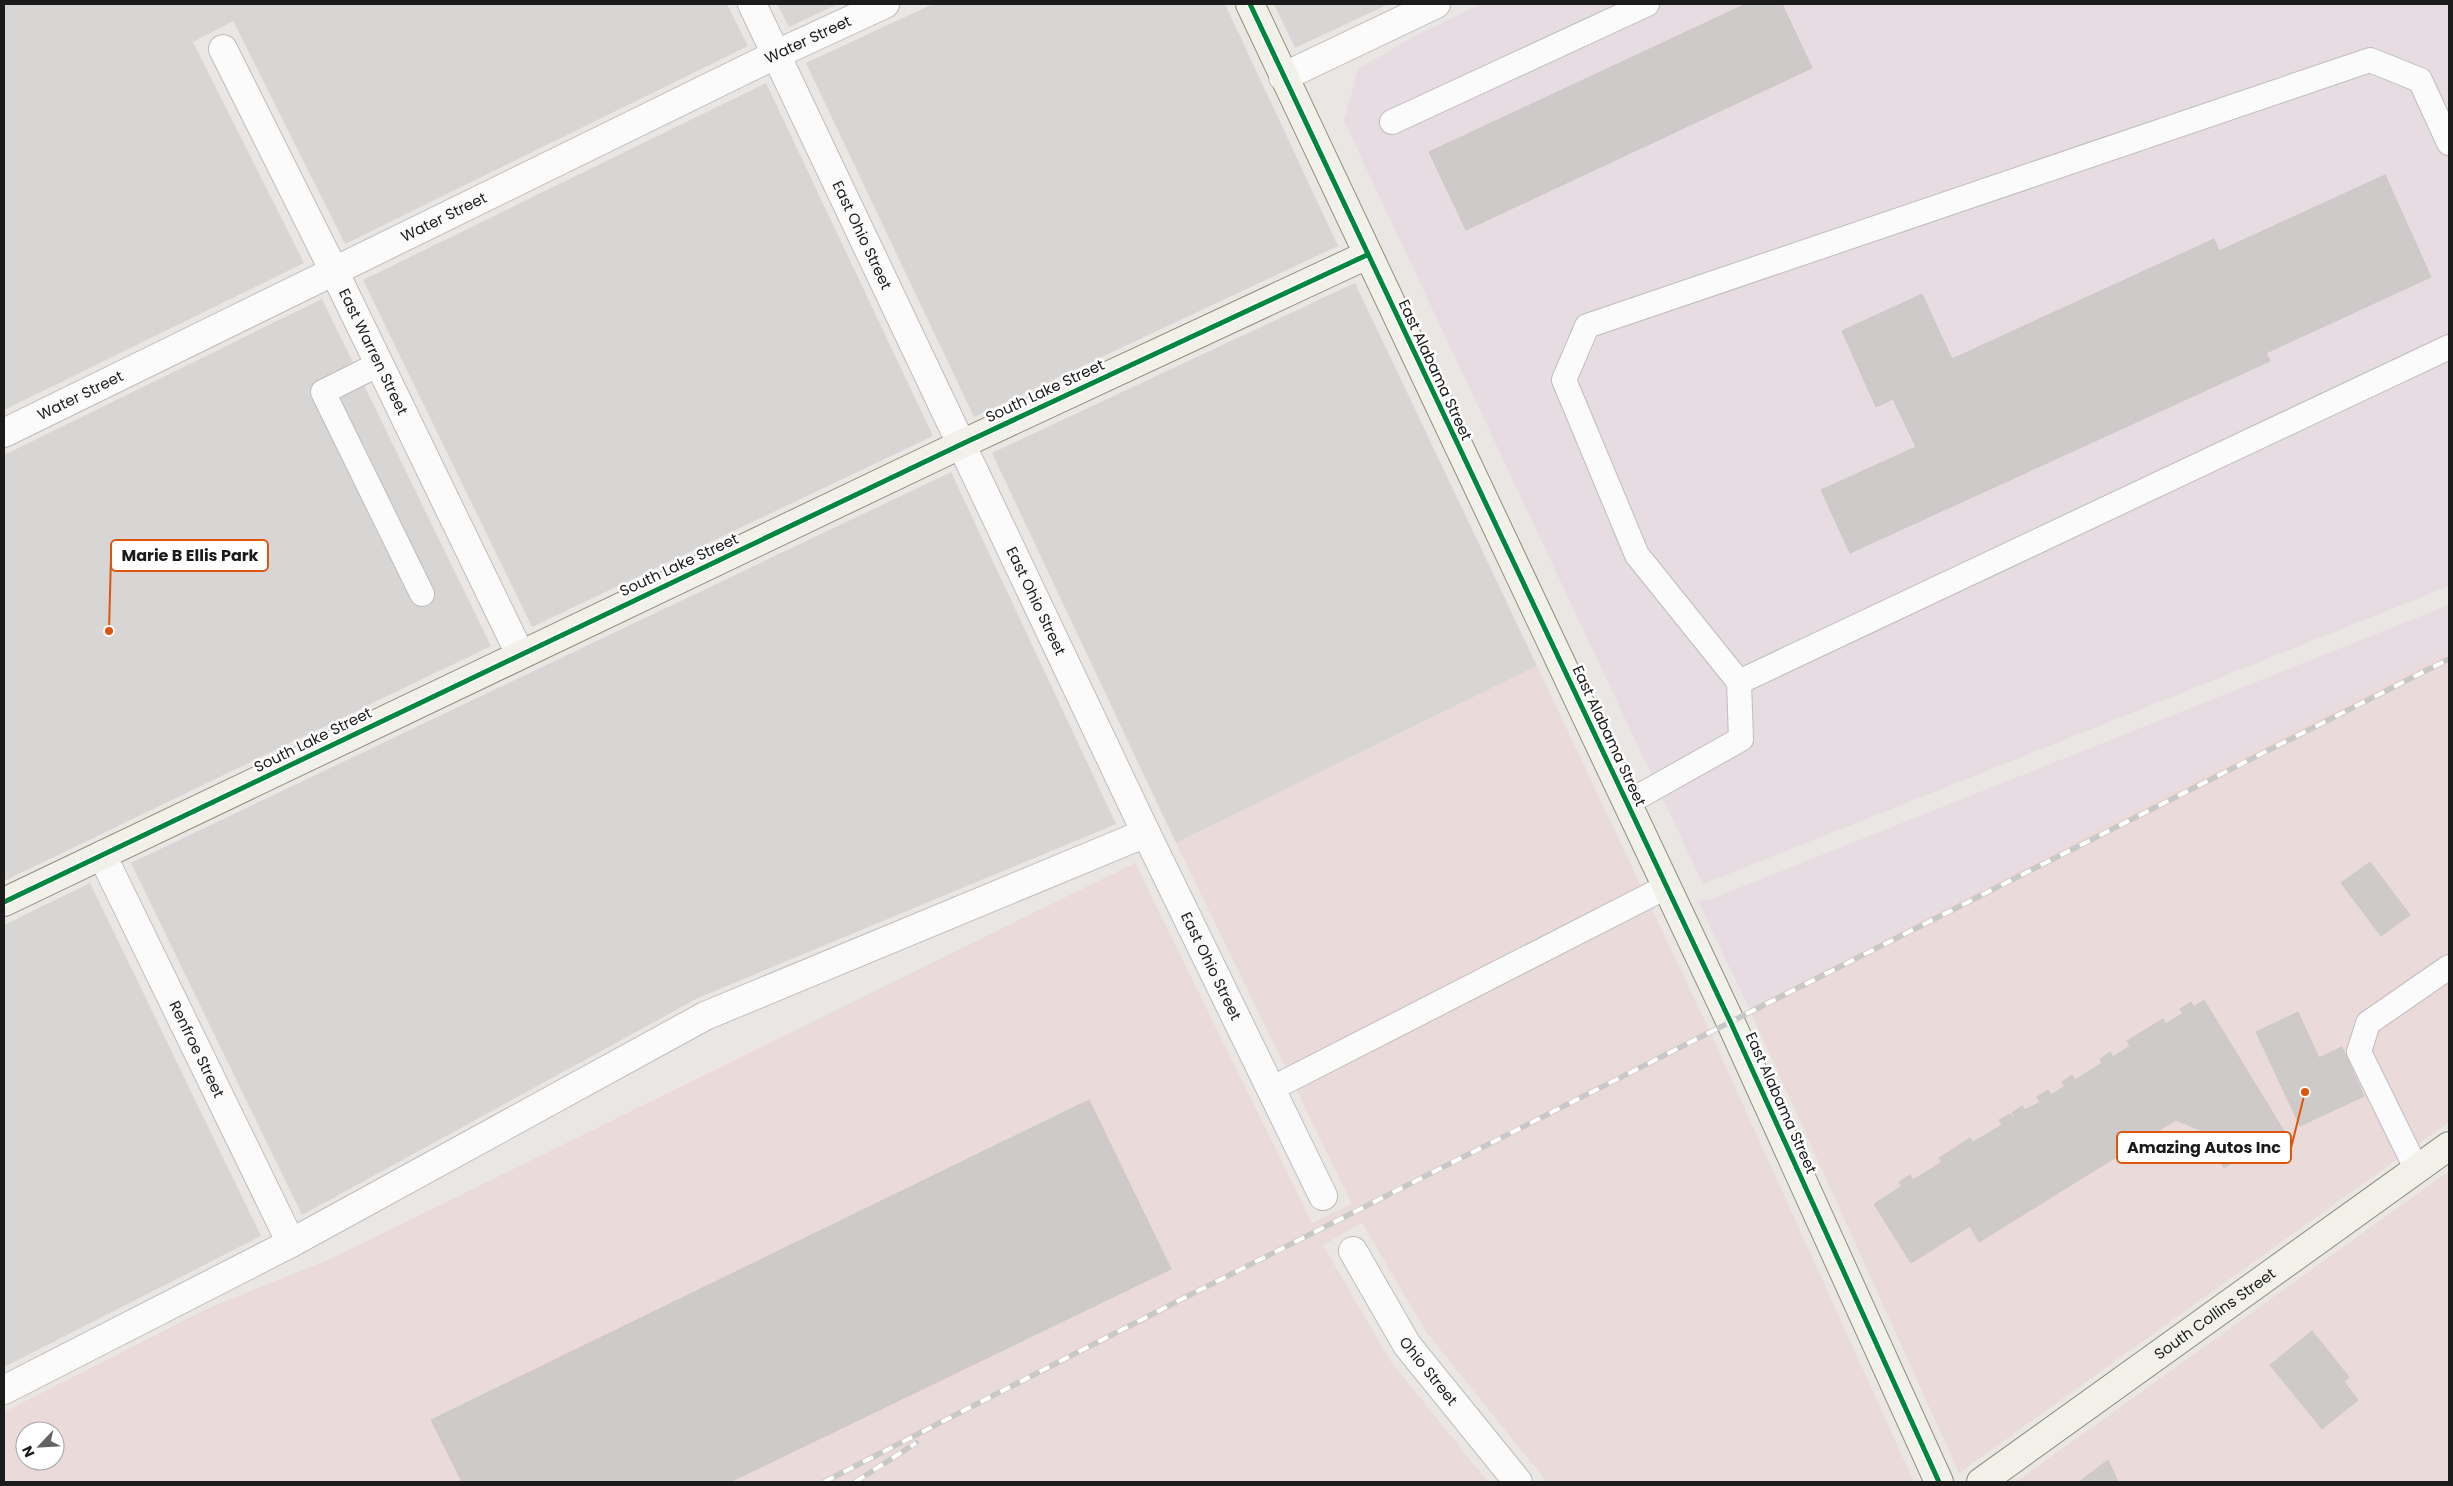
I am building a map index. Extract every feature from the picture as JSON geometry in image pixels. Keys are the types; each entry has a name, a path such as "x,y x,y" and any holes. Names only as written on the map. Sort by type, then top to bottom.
{"street":[{"name":"East Ohio Street","path":"752,4 1146,833 1323,1196"},
{"name":"Water Street","path":"4,433 777,54 885,4"},
{"name":"East Alabama Street","path":"1250,4 1731,1023 1939,1482"},
{"path":"1283,77 1436,4"},
{"name":"East Warren Street","path":"222,49 334,271 520,654"},
{"name":"South Lake Street","path":"4,902 962,444 1367,255"},
{"path":"4,1390 291,1243 705,1016 1146,833"},
{"name":"Renfroe Street","path":"102,855 291,1243"},
{"name":"South Collins Street","path":"1981,1482 2449,1146"},
{"name":"Ohio Street","path":"1353,1251 1407,1345 1518,1482"}],"lane":[{"path":"1392,122 1647,4"},
{"path":"1627,803 1741,739 1738,682 1637,555 1564,380 1587,326 2370,60 2420,80 2449,143"},
{"path":"1738,682 2449,348"},
{"path":"379,364 323,392 422,594"},
{"path":"1271,1088 1666,887"},
{"path":"2417,1170 2359,1052 2368,1022 2449,967"}],"shaded area":[{"path":"4,4 727,4 748,46 345,244 233,21 193,42 304,263 4,410"},
{"path":"777,4 838,4 789,27"},
{"path":"933,4 1225,4 1338,246 974,417 806,63"},
{"path":"1274,4 1389,4 1295,48"},
{"path":"1482,4 2449,4 2449,586 1703,884 1344,121 1358,69 1419,34"},
{"path":"766,83 933,436 532,627 363,280"},
{"path":"1355,283 1537,666 1176,843 992,453"},
{"path":"322,299 491,646 4,881 4,455"},
{"path":"951,472 1116,824 698,998 302,1215 131,863"},
{"path":"2449,605 2449,650 1749,1008 1698,901 1709,900"},
{"path":"2449,650 2449,1122 1959,1473 1749,1008"},
{"path":"1537,666 1710,1032 1914,1482 1547,1482 1427,1333 1362,1223 1323,1245 1389,1359 1488,1482 4,1482 4,1412 209,1308 337,1256 1135,863 1312,1223 1352,1204 1176,843"},
{"path":"90,883 261,1236 4,1367 4,925"},
{"path":"2449,1171 2449,1482 2016,1482"}],"building":[{"path":"1746,4 1782,4 1812,68 1466,230 1429,152"},
{"path":"2385,175 2431,277 2266,353 2270,361 1850,553 1821,490 1916,447 1893,399 1876,407 1842,331 1922,294 1952,359 2214,239 2219,251"},
{"path":"2370,862 2410,915 2381,936 2341,883"},
{"path":"2204,1000 2284,1131 2224,1168 2200,1130 2176,1120 1979,1242 1970,1226 1911,1263 1874,1204 1902,1186 1899,1182 1910,1175 1913,1180 1942,1162 1939,1158 1970,1138 1973,1142 2002,1125 1999,1120 2010,1114 2013,1118 2015,1117 2012,1113 2022,1106 2025,1110 2040,1102 2037,1097 2048,1090 2051,1095 2065,1086 2062,1082 2072,1075 2075,1080 2102,1063 2100,1059 2110,1052 2113,1057 2130,1046 2127,1041 2163,1019 2166,1024 2183,1013 2180,1009 2191,1002 2194,1007"},
{"path":"2298,1012 2319,1058 2342,1047 2364,1096 2300,1126 2256,1032"},
{"path":"1089,1100 1171,1269 730,1482 462,1482 431,1420"},
{"path":"2312,1331 2349,1377 2344,1382 2358,1400 2322,1429 2270,1365"},
{"path":"2108,1460 2118,1482 2079,1482"}],"railway":[{"path":"824,1482 1180,1300 2449,659"},
{"path":"855,1482 916,1443"}],"cycle path":[{"path":"1250,4 1731,1023 1939,1482"},
{"path":"4,902 962,444 1367,255"}],"place":[{"name":"Marie B Ellis Park","path":"109,631"},
{"name":"Amazing Autos Inc","path":"2305,1092"}]}
